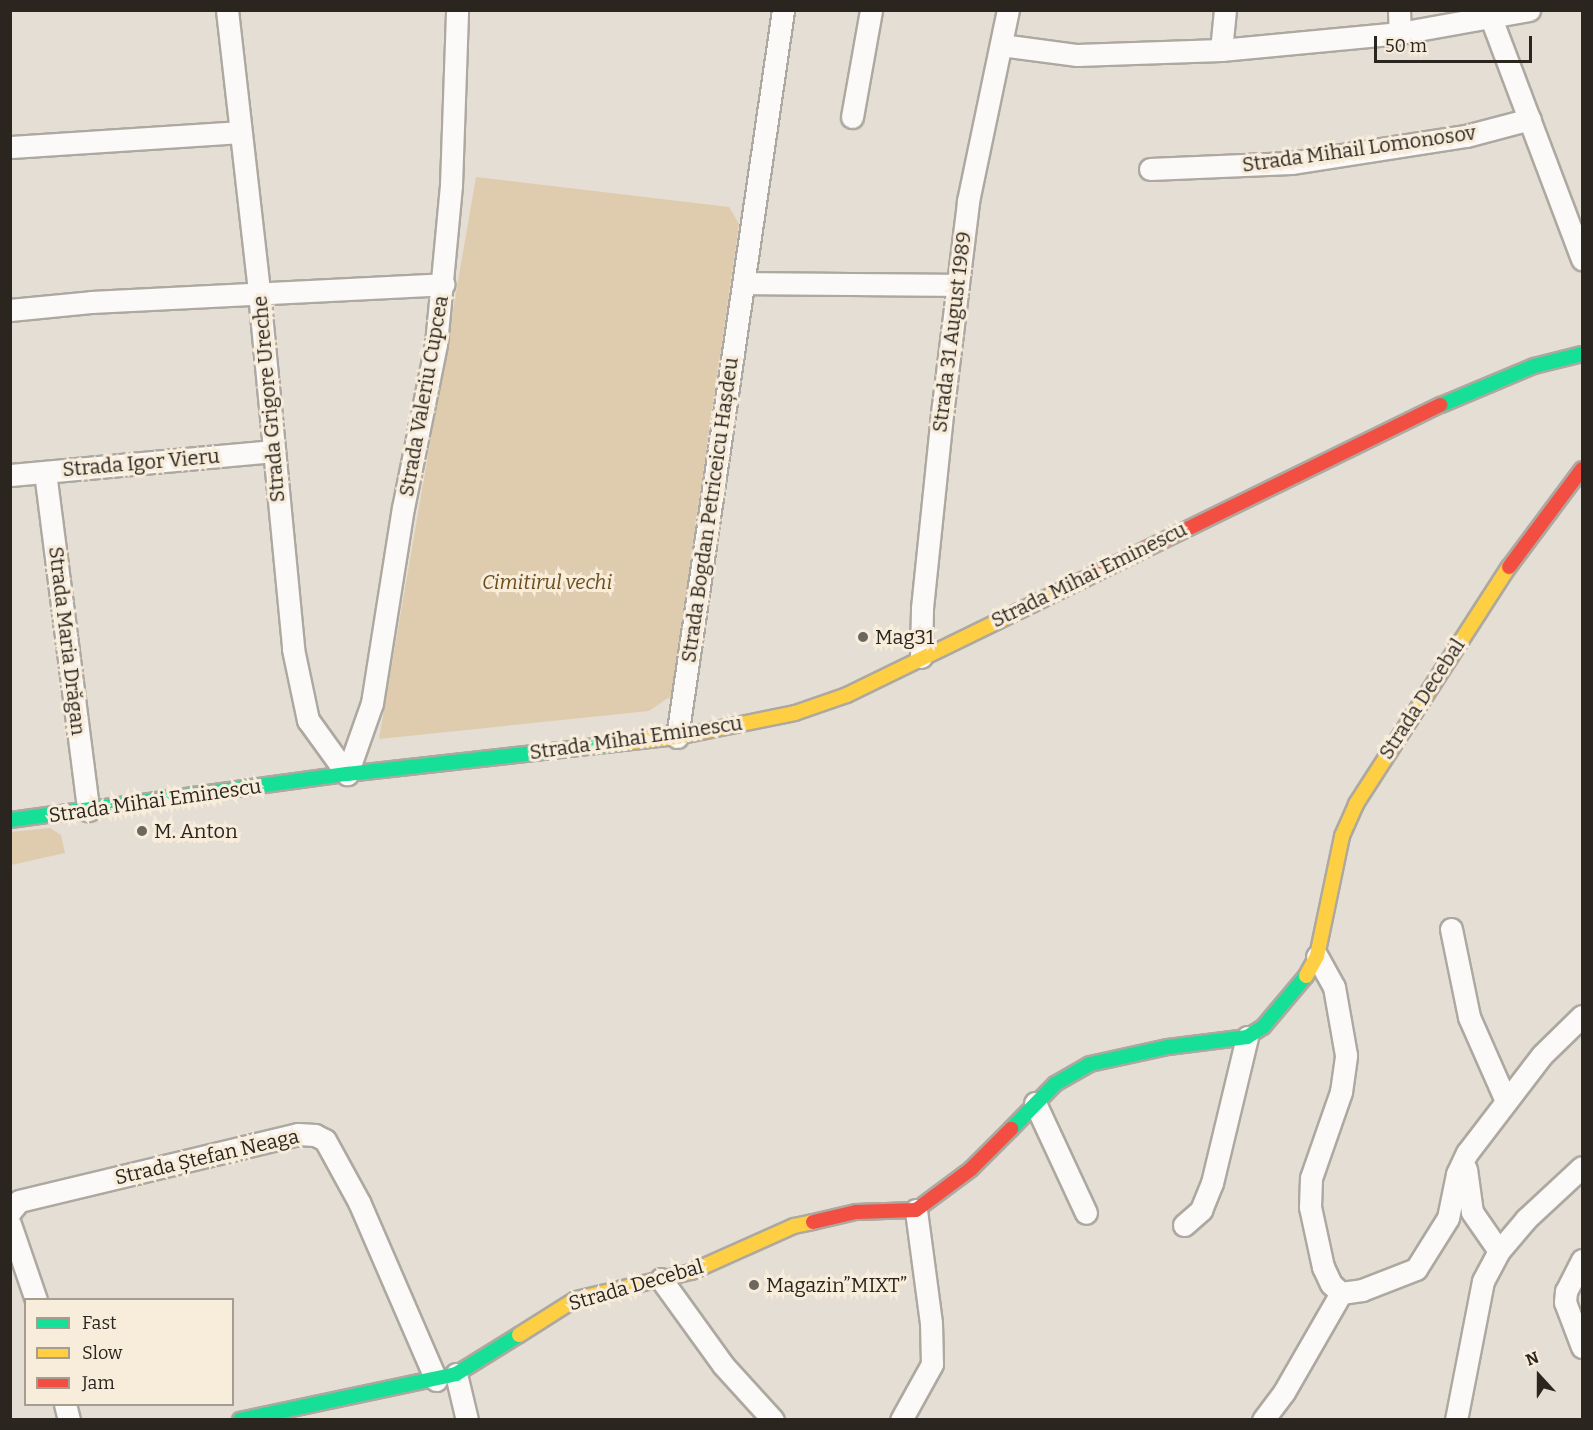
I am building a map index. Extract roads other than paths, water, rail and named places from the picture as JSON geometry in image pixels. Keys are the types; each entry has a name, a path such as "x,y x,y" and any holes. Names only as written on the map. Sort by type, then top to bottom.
{"street":[{"name":"Strada Grigore Ureche","path":"227,10 259,293 272,451 301,699 308,720 347,774"},
{"name":"Strada Valeriu Cupcea","path":"347,774 372,703 444,284 457,10"},
{"name":"Strada Bogdan Petriceicu Hașdeu","path":"677,736 783,10"},
{"path":"852,117 871,10"},
{"name":"Strada 31 August 1989","path":"921,657 922,608 968,201 1008,10"},
{"path":"1221,50 1225,10"},
{"path":"1399,10 1400,33"},
{"path":"1001,45 1077,55 1221,50 1400,33 1529,10"},
{"path":"1498,15 1530,119 1582,260"},
{"name":"Strada Mihail Lomonosov","path":"1150,169 1291,163 1466,136 1530,119"},
{"path":"10,147 240,132"},
{"path":"744,282 958,285"},
{"path":"10,310 91,302 444,284"},
{"name":"Strada Mihai Eminescu","path":"10,820 347,774 677,736 795,713 847,695 1460,396 1534,366 1582,354"},
{"name":"Strada Igor Vieru","path":"10,475 272,451"},
{"name":"Strada Decebal","path":"1247,1037 1263,1027 1283,1006 1317,956 1342,836 1356,804 1492,590 1582,469"},
{"name":"Strada Maria Drăgan","path":"45,472 88,810"},
{"path":"1451,929 1469,1017 1506,1101"},
{"path":"1317,956 1334,987 1346,1055 1341,1092 1311,1178 1310,1207 1323,1267 1331,1284 1341,1293"},
{"path":"1341,1293 1370,1288 1416,1269 1448,1218 1457,1174 1467,1153 1542,1055 1582,1016"},
{"path":"901,1419 932,1364 931,1323 916,1210 971,1169 1055,1084 1090,1064 1168,1047 1247,1037 1212,1184 1201,1210 1184,1225"},
{"path":"1035,1103 1086,1213"},
{"name":"Strada Ștefan Neaga","path":"10,1212 20,1201 298,1134 315,1135 325,1140 359,1202 467,1419"},
{"path":"1467,1153 1465,1178 1472,1212 1499,1251"},
{"path":"1456,1419 1484,1281 1499,1251 1526,1219 1582,1167"},
{"name":"Strada Decebal","path":"240,1419 283,1416 446,1377 506,1346 535,1321 576,1299 691,1272 794,1226 856,1212 916,1210"},
{"path":"10,1224 36,1298"},
{"path":"1582,1260 1566,1291 1566,1302 1582,1347"},
{"path":"661,1279 723,1365 773,1419"},
{"path":"1263,1419 1284,1392 1341,1293"}],"place":[{"name":"Mag31","path":"863,637"},
{"name":"M. Anton","path":"142,831"},
{"name":"Magazin”MIXT”","path":"754,1285"}],"park label":[{"name":"Cimitirul vechi","path":"547,582"}]}
